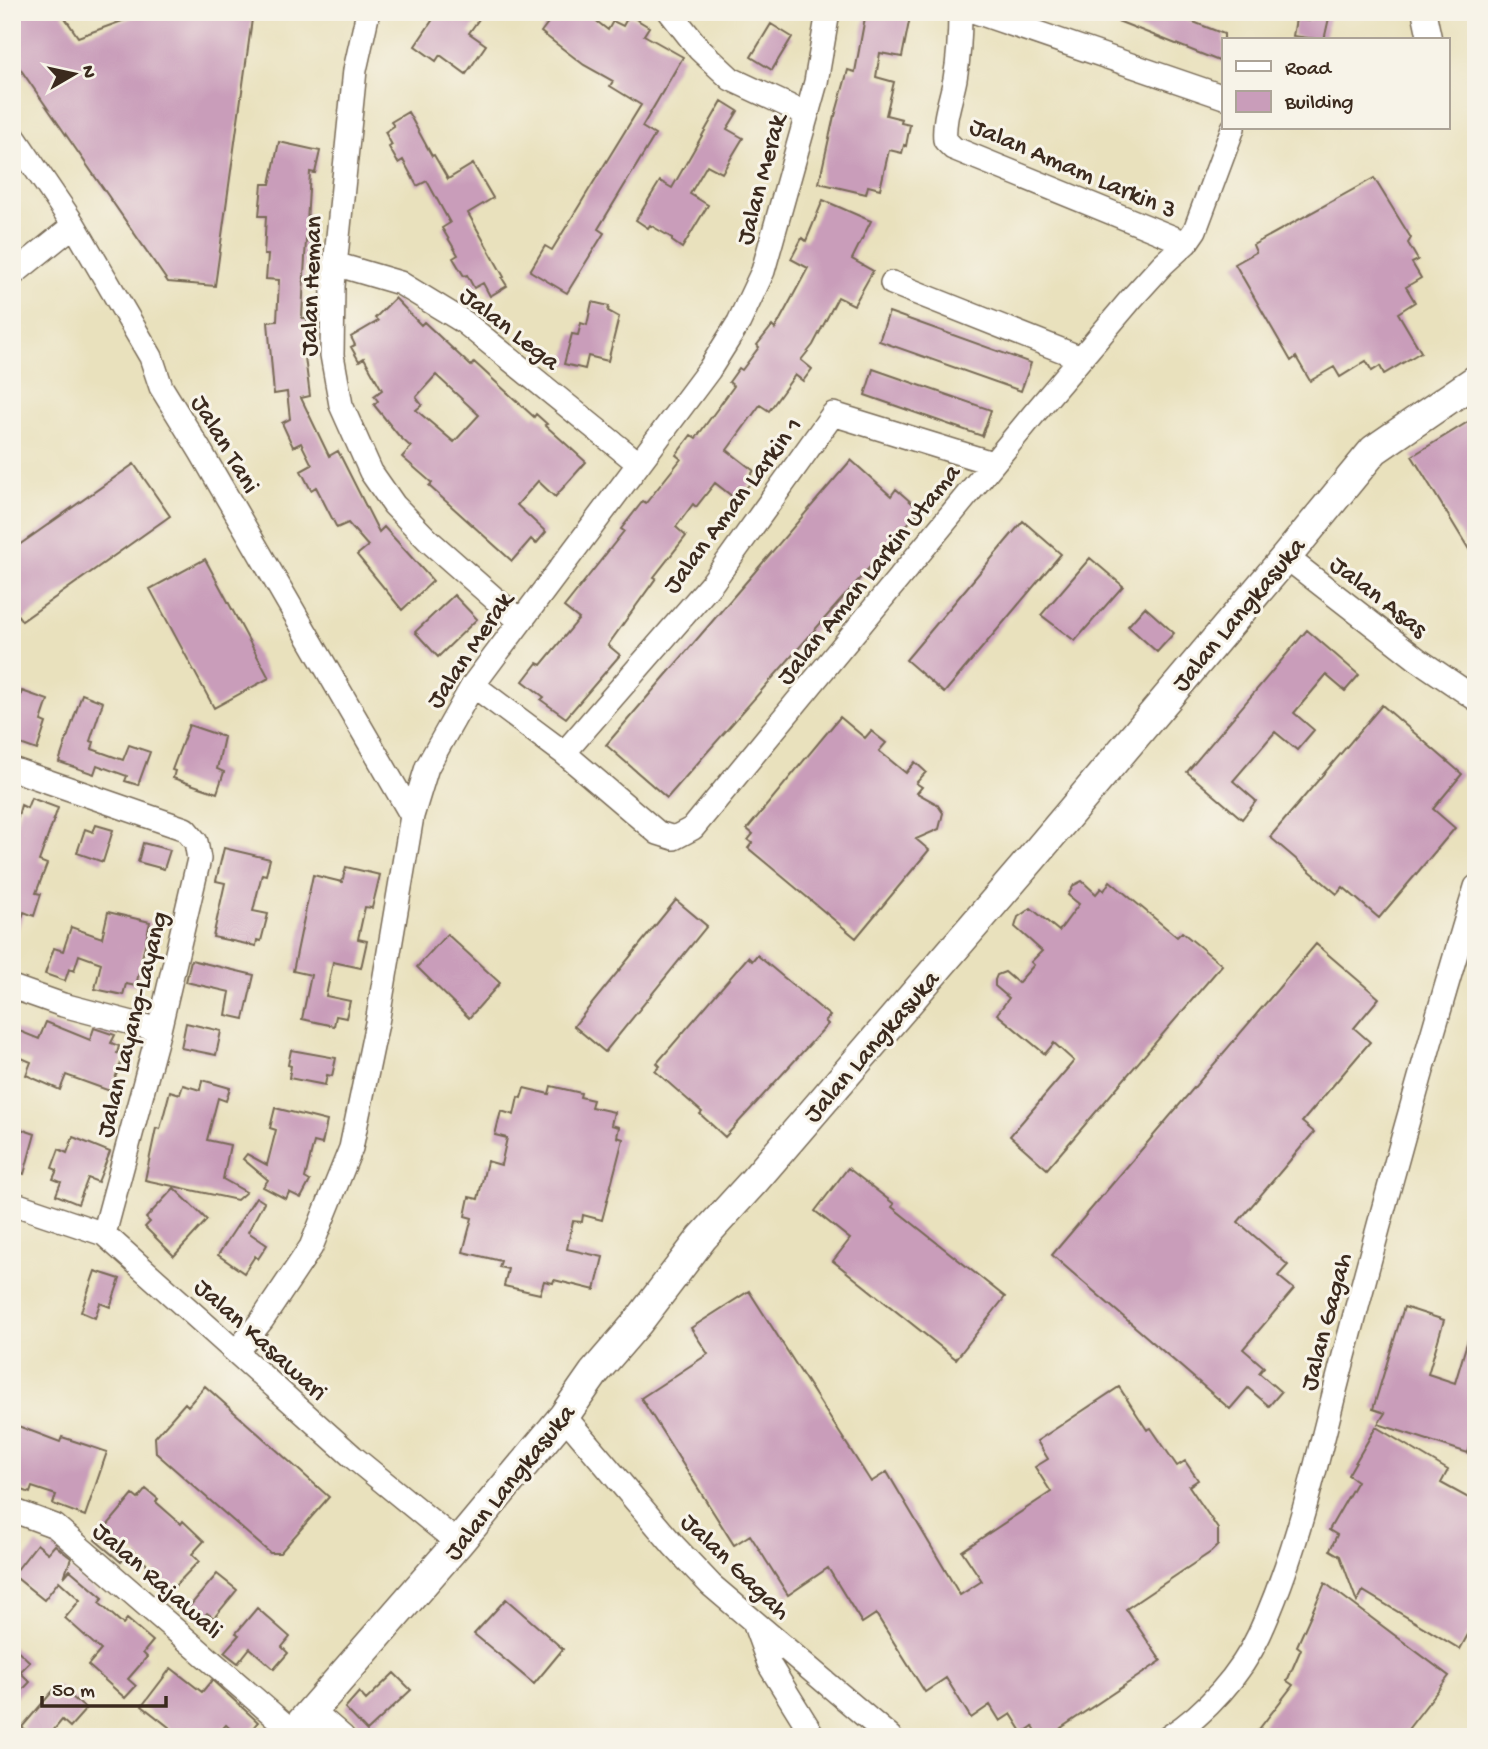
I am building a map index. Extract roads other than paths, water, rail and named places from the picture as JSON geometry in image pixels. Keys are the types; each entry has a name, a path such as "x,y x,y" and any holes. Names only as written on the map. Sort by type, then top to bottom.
{"main road":[{"name":"Jalan Langkasuka","path":"298,1726 458,1543 564,1416 594,1373 638,1322 702,1238 754,1181 1374,450 1476,380"}],"street":[{"name":"Jalan Heman","path":"368,12 355,70 335,264 332,355 341,405 371,472 394,505 428,540 520,621"},
{"path":"670,12 699,49 731,79 806,114"},
{"name":"Jalan Merak","path":"236,1352 262,1320 311,1247 351,1148 377,1023 412,816 432,757 473,685 709,370 739,321 763,271 816,82 828,12"},
{"name":"Jalan Amam Larkin 3","path":"960,12 960,45 956,79 944,126 945,140 953,148 1186,243"},
{"path":"976,12 1222,96"},
{"path":"1424,12 1425,38"},
{"name":"Jalan Aman Larkin Utama","path":"473,685 564,753 658,833 674,838 693,828 992,463 1148,281 1186,243 1195,230 1232,130"},
{"name":"Jalan Tani","path":"12,134 74,225 151,357 161,387 412,816"},
{"path":"12,275 74,225"},
{"name":"Jalan Lega","path":"335,264 400,283 464,322 638,463"},
{"path":"892,283 1081,358"},
{"name":"Jalan Aman Larkin 1","path":"564,753 712,583 832,414 992,463"},
{"name":"Jalan Asas","path":"1286,557 1417,659 1476,699"},
{"name":"Jalan Layang-Layang","path":"12,769 185,829 196,842 199,859 159,1030 104,1234"},
{"path":"393,783 422,784"},
{"name":"Jalan Gagah","path":"1169,1737 1182,1729 1214,1699 1241,1667 1259,1635 1292,1552 1396,1157 1476,887"},
{"path":"12,987 63,1005 159,1030"},
{"name":"Jalan Kasawari","path":"12,1203 104,1234 353,1457 458,1543"},
{"name":"Jalan Gagah","path":"564,1416 674,1546 711,1585 890,1737"},
{"name":"Jalan Rajawali","path":"12,1510 55,1526 298,1726 343,1737"},
{"path":"754,1622 770,1666 814,1737"}]}
